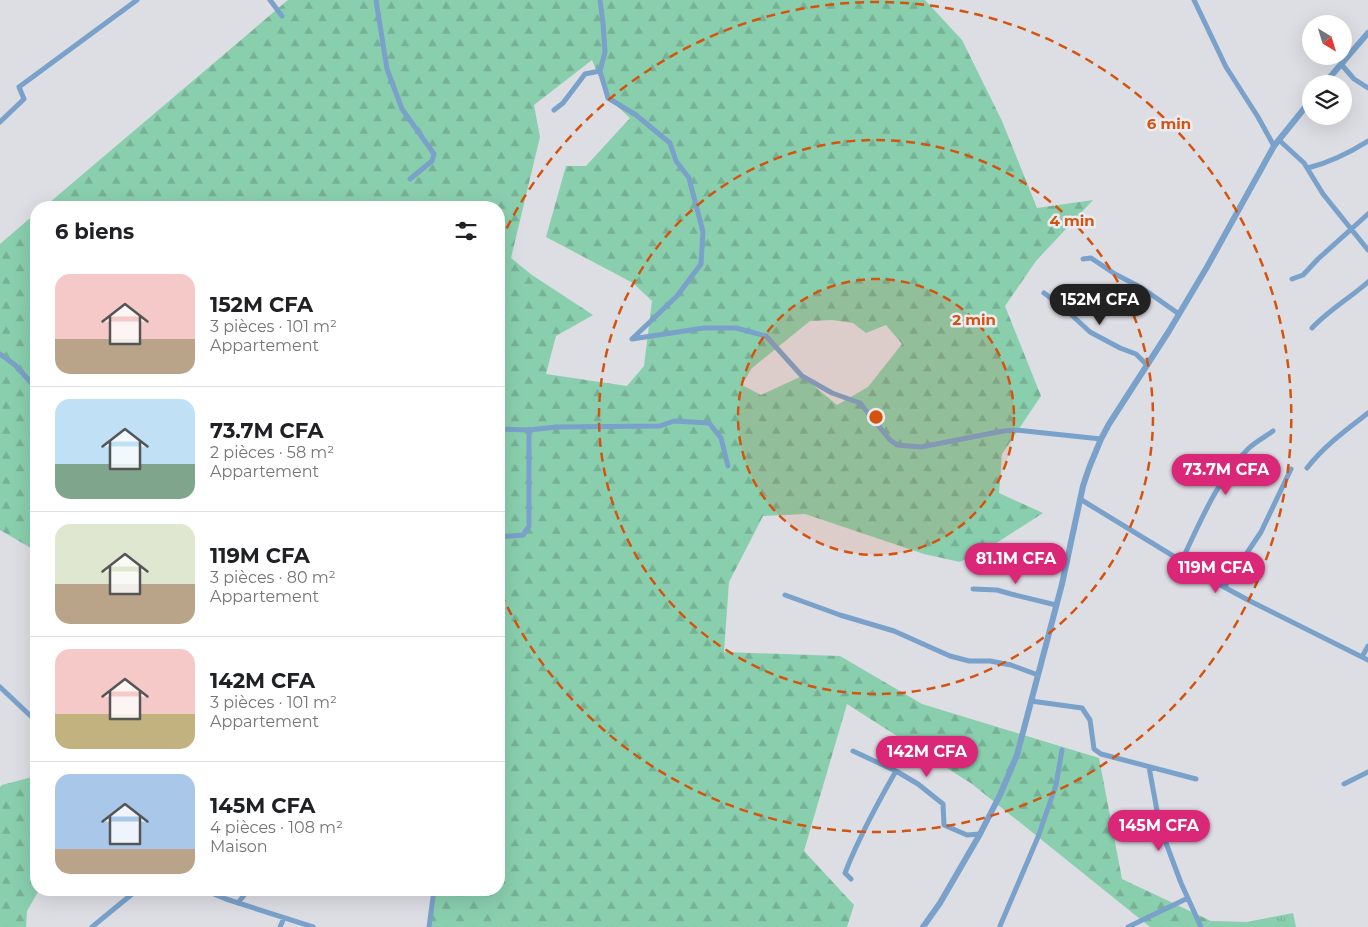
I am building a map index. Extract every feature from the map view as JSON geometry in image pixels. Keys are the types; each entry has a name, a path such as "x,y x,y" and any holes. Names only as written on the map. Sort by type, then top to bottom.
{"street":[{"path":"0,122 24,100 19,87 137,0"},
{"path":"270,0 282,16"},
{"path":"376,0 387,69 402,109 434,154 432,162 410,179"},
{"path":"600,0 605,52 600,70 608,98 636,115 670,143 676,161 689,178 703,232 701,264 677,296 632,339 704,328 736,328 766,336 802,376 832,393 860,403 896,445 921,447 1016,430 1102,438"},
{"path":"1194,0 1226,67 1258,116 1274,146"},
{"path":"1352,51 1368,33"},
{"path":"1332,75 1340,65"},
{"path":"1342,65 1354,79 1368,88"},
{"path":"554,110 563,103 585,74 600,70"},
{"path":"923,927 940,903 980,834 1017,755 1056,605 1080,499 1102,438 1207,267 1274,146 1302,111"},
{"path":"1279,140 1301,159 1323,194 1368,250"},
{"path":"1308,168 1329,162 1368,141"},
{"path":"1292,279 1303,275 1368,214"},
{"path":"1083,258 1091,258 1115,274 1142,288 1179,314"},
{"path":"1312,328 1326,314 1368,282"},
{"path":"1044,293 1064,307 1090,332 1136,354 1147,366"},
{"path":"0,354 15,365 30,381"},
{"path":"1307,468 1316,456 1368,412"},
{"path":"505,429 660,426 674,421 709,424 721,438 728,466"},
{"path":"505,536 523,535 529,526 529,430"},
{"path":"1181,562 1231,467 1249,448 1273,431"},
{"path":"1224,587 1262,532 1291,469"},
{"path":"1080,499 1224,587 1368,660"},
{"path":"973,588 997,590 1056,605"},
{"path":"785,595 840,615 894,631 950,656 969,661 1011,664 1038,675"},
{"path":"1362,657 1368,646"},
{"path":"0,687 30,715"},
{"path":"1031,700 1082,708 1090,720 1094,749 1101,754 1196,779"},
{"path":"1000,926 1038,837 1056,785 1062,750"},
{"path":"853,751 896,771 918,784 943,804 944,825 967,835 980,834"},
{"path":"1149,767 1160,827 1181,883 1202,927"},
{"path":"850,879 845,873 854,849 896,771"},
{"path":"1344,784 1368,772"},
{"path":"92,927 130,896"},
{"path":"220,896 314,927"},
{"path":"238,903 243,896"},
{"path":"429,927 433,896"},
{"path":"1128,927 1188,898"},
{"path":"280,927 284,918"}],"green space":[{"path":"288,0 925,0 962,40 1002,121 1037,208 1093,200 1036,261 1005,306 1041,396 1002,454 999,493 1043,513 998,542 960,562 924,554 805,514 763,516 729,582 724,652 840,656 922,704 1099,758 1122,879 1211,921 1205,927 1150,927 972,784 847,704 804,851 854,905 847,927 428,927 435,896 505,896 505,201 51,201","holes":["592,60 608,98 630,118 586,166 566,166 546,237 633,283 652,301 644,366 627,386 546,374 556,336 593,315 532,275 511,258 540,137 534,105","832,320 853,323 866,333 886,325 902,344 868,387 837,405 802,376 761,395 742,385 752,368 810,321"]},
{"path":"30,218 30,548 0,530 0,244"},
{"path":"30,778 30,896 36,896 27,911 26,927 0,927 0,787"},
{"path":"1293,913 1296,927 1205,927 1211,921 1247,922"}]}
